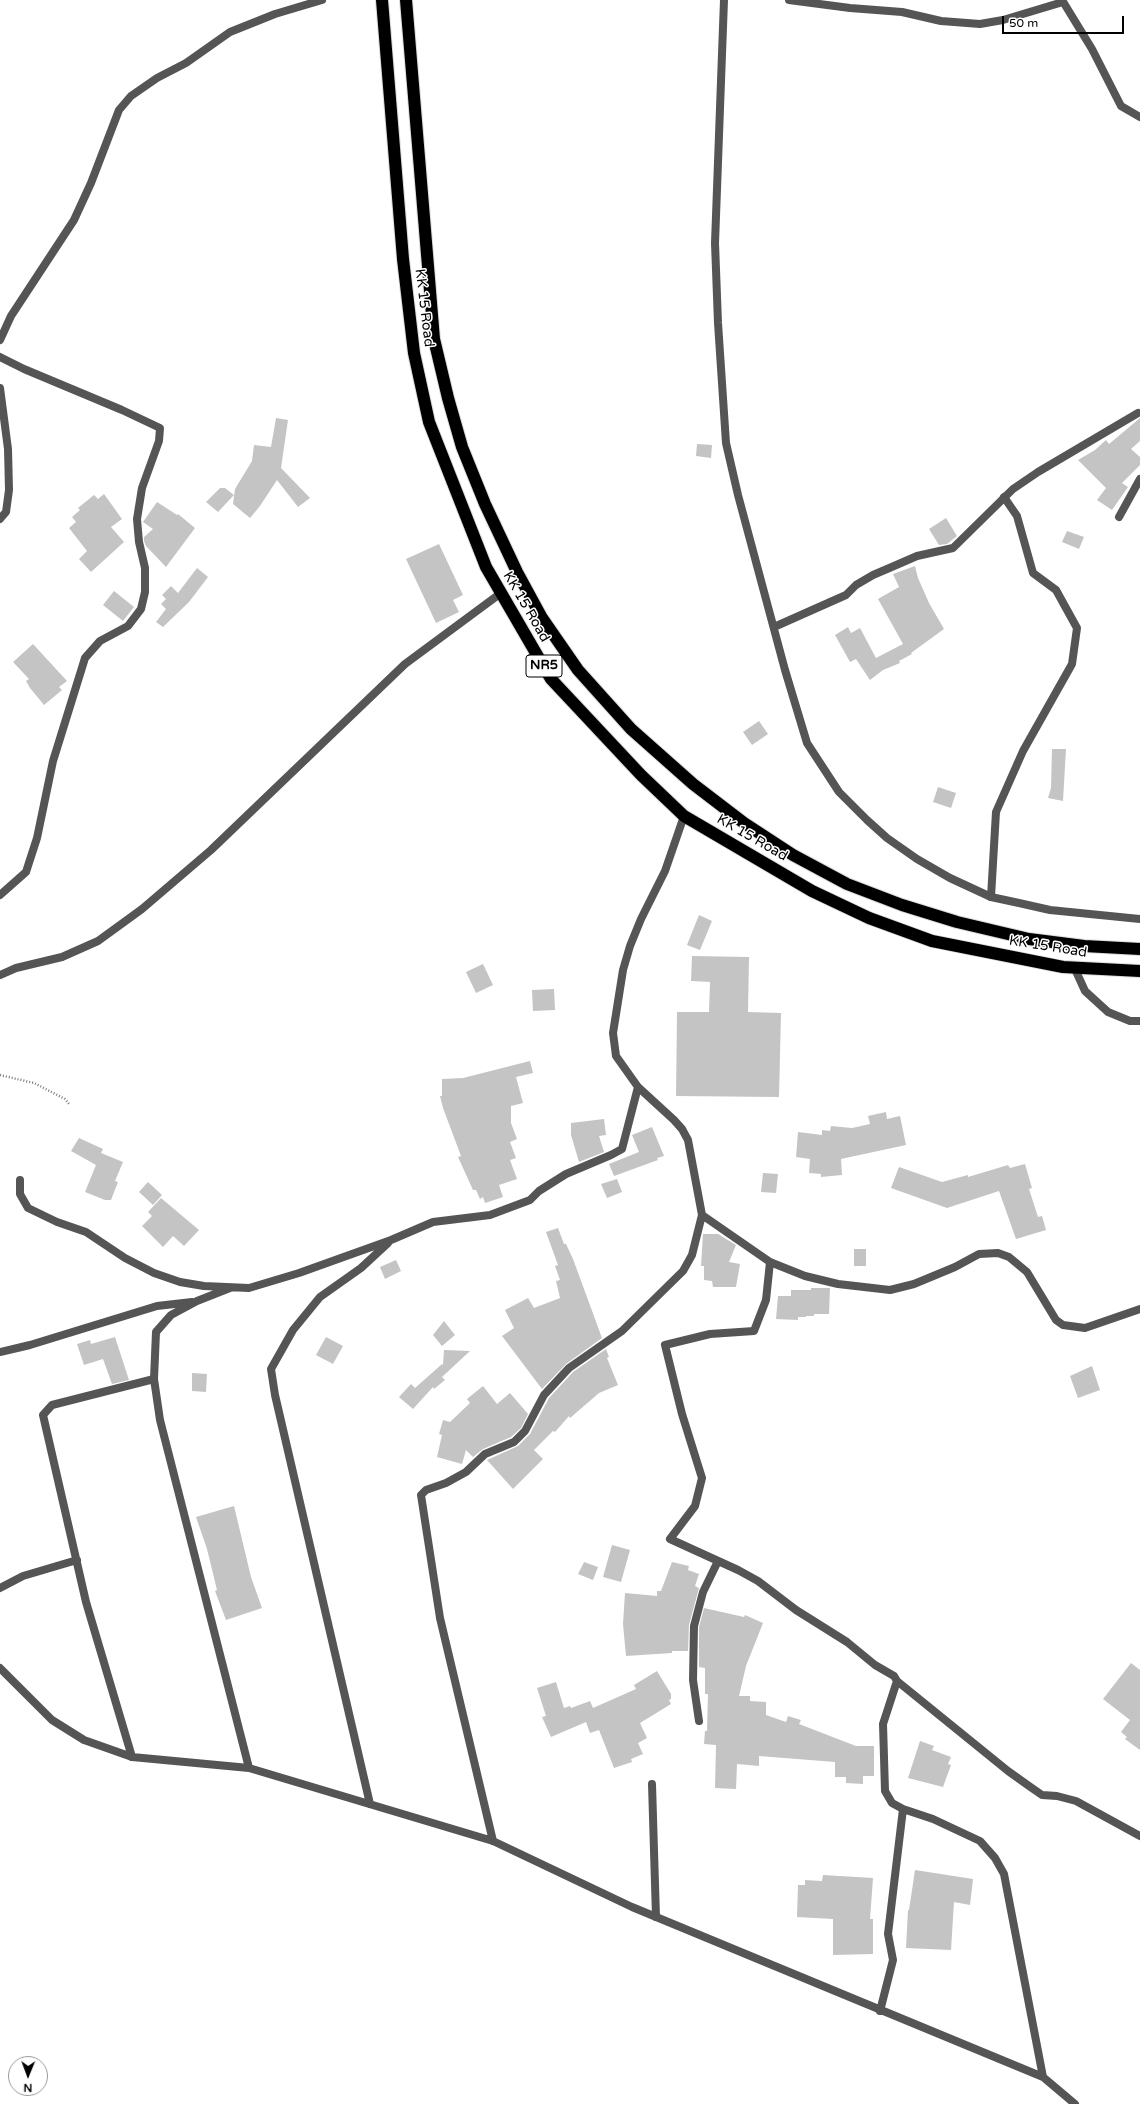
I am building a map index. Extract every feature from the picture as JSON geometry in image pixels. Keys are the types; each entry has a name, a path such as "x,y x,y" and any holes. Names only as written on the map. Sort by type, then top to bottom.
{"highway":[{"name":"KK 15 Road","path":"382,0 403,259 414,353 429,422 486,567 551,679 640,775 684,816 812,891 869,918 932,941 1075,969 1140,971"},
{"name":"KK 15 Road","path":"406,0 434,339 448,398 462,448 485,504 517,572 542,618 578,670 631,729 693,784 744,823 793,855 847,884 929,914 1029,939 1084,946 1140,949"}],"street":[{"path":"0,340 11,316 74,220 91,183 118,110 131,96 157,78 186,63 230,32 275,14 322,0"},
{"path":"724,0 715,243 718,323 726,443 738,495 806,743 839,792 887,838 917,859 950,878 991,897 1050,910 1140,919"},
{"path":"789,0 850,8 902,12 941,21 980,24 1003,20 1063,1 1092,49 1121,106 1140,117"},
{"path":"0,357 24,369 122,410 160,428 159,441 142,488 137,518 139,542 145,568 145,592 141,609 128,626 100,641 85,658 53,761 37,838 26,872 0,895"},
{"path":"0,388 8,449 9,490 6,512 0,519"},
{"path":"774,627 846,595 873,575 917,556 953,548 1004,497 1038,472 1138,413"},
{"path":"1119,517 1140,479"},
{"path":"991,897 996,812 1023,751 1072,664 1077,628 1056,590 1033,573 1017,516 1004,497"},
{"path":"0,975 16,968 62,957 98,941 142,909 211,850 405,664 501,593"},
{"path":"493,1841 440,1618 421,1495 426,1490 446,1483 466,1472 485,1454 514,1442 525,1431 544,1395 569,1368 622,1331 683,1272 692,1255 702,1215 688,1140 682,1129 674,1120 638,1087 616,1056 613,1033 623,970 630,946 641,919 665,871 684,816"},
{"path":"1075,969 1085,992 1108,1012 1130,1021 1140,1021"},
{"path":"20,1180 20,1194 28,1208 57,1222 86,1232 125,1258 154,1273 180,1282 249,1288 265,1284 391,1240 433,1222 490,1216 530,1200 539,1191 566,1174 611,1156 622,1149 638,1087"},
{"path":"702,1215 770,1262 805,1276 838,1284 890,1290 914,1284 955,1267 979,1254 998,1253 1009,1257 1027,1272 1056,1320 1063,1325 1085,1328 1140,1309"},
{"path":"370,1804 275,1395 271,1368 293,1330 320,1297 361,1268 391,1240"},
{"path":"770,1262 766,1300 754,1331 710,1334 664,1345 682,1414 702,1478 695,1506 670,1539 758,1581 796,1610 847,1642 876,1665 894,1676 897,1681 1008,1771 1042,1795 1057,1796 1076,1801 1140,1836"},
{"path":"233,1287 197,1301 171,1315 156,1332 154,1380 160,1420 249,1768"},
{"path":"0,1352 30,1345 157,1306 197,1301"},
{"path":"132,1757 86,1602 43,1414 52,1405 154,1380"},
{"path":"0,1588 23,1576 77,1560"},
{"path":"699,1721 693,1680 694,1626 703,1592 718,1561"},
{"path":"0,1668 52,1720 84,1740 132,1757 249,1768 493,1841 656,1917 1043,2077 1075,2104"},
{"path":"897,1681 883,1724 885,1791 892,1802 903,1809 933,1819 980,1841 995,1858 1004,1874 1043,2077"},
{"path":"652,1784 656,1917"},
{"path":"880,2010 893,1960 888,1934 903,1809"}],"path":[{"path":"0,1075 34,1083 65,1099 69,1104"}],"building":[{"path":"276,418 288,420 281,468 310,498 298,507 277,480 260,506 250,518 233,504 235,489 252,461 254,445 271,447"},
{"path":"1140,418 1140,441 1131,449 1140,457 1140,465 1122,483 1128,487 1112,510 1097,500 1106,488 1078,460 1095,450 1106,440 1109,444"},
{"path":"697,444 712,445 711,458 696,456"},
{"path":"220,488 225,488 234,495 218,512 206,502"},
{"path":"104,494 122,519 111,527 124,542 91,572 79,559 87,551 69,528 76,522 72,517 80,510 78,508 94,495 98,499"},
{"path":"157,502 177,515 178,514 195,528 166,567 146,546 144,541 144,537 153,529 143,522"},
{"path":"946,518 957,536 947,544 939,545 929,529"},
{"path":"1067,531 1084,537 1079,549 1062,542"},
{"path":"439,544 463,595 453,600 459,612 436,623 406,559"},
{"path":"915,566 918,578 929,603 944,629 911,653 912,654 899,661 900,663 883,670 870,680 856,659 850,662 835,635 848,627 851,633 860,628 876,658 903,644 878,599 899,587 893,574"},
{"path":"197,568 208,577 189,602 163,627 156,622 166,609 161,604 166,599 162,595 171,586 178,593"},
{"path":"114,591 134,607 123,621 103,605"},
{"path":"33,644 67,681 59,687 62,690 44,705 30,688 26,681 29,679 13,662"},
{"path":"759,721 768,734 752,745 743,732"},
{"path":"1052,749 1066,749 1063,801 1048,798 1051,788"},
{"path":"938,787 956,793 951,808 933,802"},
{"path":"699,915 712,921 700,950 687,945"},
{"path":"692,956 749,957 748,1012 781,1013 779,1097 676,1096 677,1012 709,1012 710,982 691,981"},
{"path":"483,964 493,985 476,993 466,972"},
{"path":"554,989 555,1010 533,1011 532,990"},
{"path":"530,1061 533,1073 516,1077 523,1103 511,1106 511,1123 517,1139 510,1142 516,1158 510,1160 517,1179 499,1185 503,1197 485,1203 483,1197 480,1199 476,1190 473,1190 458,1157 461,1156 440,1096 442,1096 442,1079 463,1078"},
{"path":"886,1112 887,1119 900,1116 906,1145 841,1159 842,1175 821,1177 821,1174 809,1173 810,1159 796,1157 798,1132 822,1135 822,1130 830,1131 831,1126 852,1128 870,1124 868,1116"},
{"path":"604,1119 606,1135 599,1136 604,1152 579,1162 571,1135 571,1123"},
{"path":"652,1127 664,1156 657,1158 658,1160 614,1176 609,1164 639,1152 632,1135"},
{"path":"79,1138 103,1149 101,1153 123,1162 115,1181 118,1182 111,1200 105,1200 85,1192 96,1165 71,1151"},
{"path":"1025,1164 1032,1188 1029,1189 1038,1217 1042,1216 1046,1230 1016,1239 999,1191 947,1208 891,1188 899,1167 942,1182 968,1175 968,1177 1008,1165 1010,1168"},
{"path":"763,1173 778,1174 776,1193 761,1192"},
{"path":"617,1179 622,1192 607,1198 601,1184"},
{"path":"148,1182 162,1195 153,1205 139,1192"},
{"path":"161,1198 199,1230 184,1246 173,1236 163,1247 142,1226 152,1216 148,1212"},
{"path":"558,1228 564,1244 566,1244 573,1259 602,1338 566,1364 542,1389 502,1336 514,1328 505,1310 528,1298 534,1308 560,1298 556,1281 560,1280 555,1266 558,1265 546,1232"},
{"path":"703,1234 718,1234 736,1245 729,1262 740,1264 736,1287 713,1287 712,1281 704,1280 704,1266 701,1266"},
{"path":"854,1249 866,1249 866,1266 854,1266"},
{"path":"396,1260 401,1271 385,1279 380,1267"},
{"path":"811,1288 830,1288 829,1314 814,1314 814,1316 798,1317 798,1320 776,1319 778,1296 791,1296 791,1290 811,1290"},
{"path":"444,1321 455,1335 442,1346 433,1335"},
{"path":"115,1337 129,1380 112,1384 103,1359 84,1365 77,1344 90,1340 91,1344"},
{"path":"326,1337 343,1346 333,1364 316,1355"},
{"path":"606,1349 609,1357 607,1358 618,1385 599,1393 570,1418 569,1416 555,1432 553,1431 534,1450 543,1459 513,1489 487,1460 518,1446 530,1434 549,1398 573,1372"},
{"path":"444,1350 470,1351 442,1377 445,1380 434,1389 433,1387 413,1409 399,1397 411,1384 415,1388 442,1364 443,1365"},
{"path":"1092,1366 1100,1390 1078,1398 1070,1376"},
{"path":"192,1373 207,1374 206,1392 192,1391"},
{"path":"483,1386 497,1404 510,1393 528,1414 521,1428 511,1437 483,1449 473,1457 466,1450 462,1464 437,1457 442,1435 439,1434 443,1420 450,1422 470,1403 467,1399"},
{"path":"234,1506 251,1577 262,1608 226,1620 215,1591 217,1590 207,1549 196,1517"},
{"path":"612,1545 630,1550 621,1582 603,1577"},
{"path":"584,1562 598,1567 593,1580 578,1574"},
{"path":"672,1562 689,1566 688,1570 699,1574 695,1586 699,1588 689,1625 688,1651 672,1651 672,1653 626,1656 623,1624 625,1593 657,1596 657,1591 661,1591"},
{"path":"704,1608 744,1617 745,1615 763,1623 746,1666 739,1696 750,1696 750,1701 766,1702 766,1715 786,1722 788,1716 801,1720 799,1724 856,1746 874,1746 874,1776 863,1776 863,1784 846,1783 846,1777 835,1777 835,1762 759,1756 759,1766 737,1764 736,1789 715,1788 716,1745 704,1744 705,1731 707,1731 708,1694 705,1694 705,1668 699,1667 699,1627"},
{"path":"1131,1663 1140,1670 1140,1750 1125,1739 1127,1737 1121,1732 1130,1720 1103,1699"},
{"path":"657,1671 671,1694 671,1699 669,1700 671,1704 640,1723 647,1738 638,1743 643,1754 631,1759 632,1762 614,1768 599,1730 590,1733 586,1722 551,1737 542,1717 546,1716 537,1688 556,1682 564,1708 570,1706 571,1708 590,1701 593,1708 636,1689 634,1685"},
{"path":"920,1741 934,1746 932,1750 951,1757 948,1764 951,1765 943,1787 908,1778"},
{"path":"915,1870 973,1879 970,1905 954,1902 951,1950 906,1948 908,1910"},
{"path":"823,1875 873,1878 870,1919 873,1919 873,1954 833,1955 833,1919 797,1917 798,1885 805,1885 805,1880 822,1881"}]}
